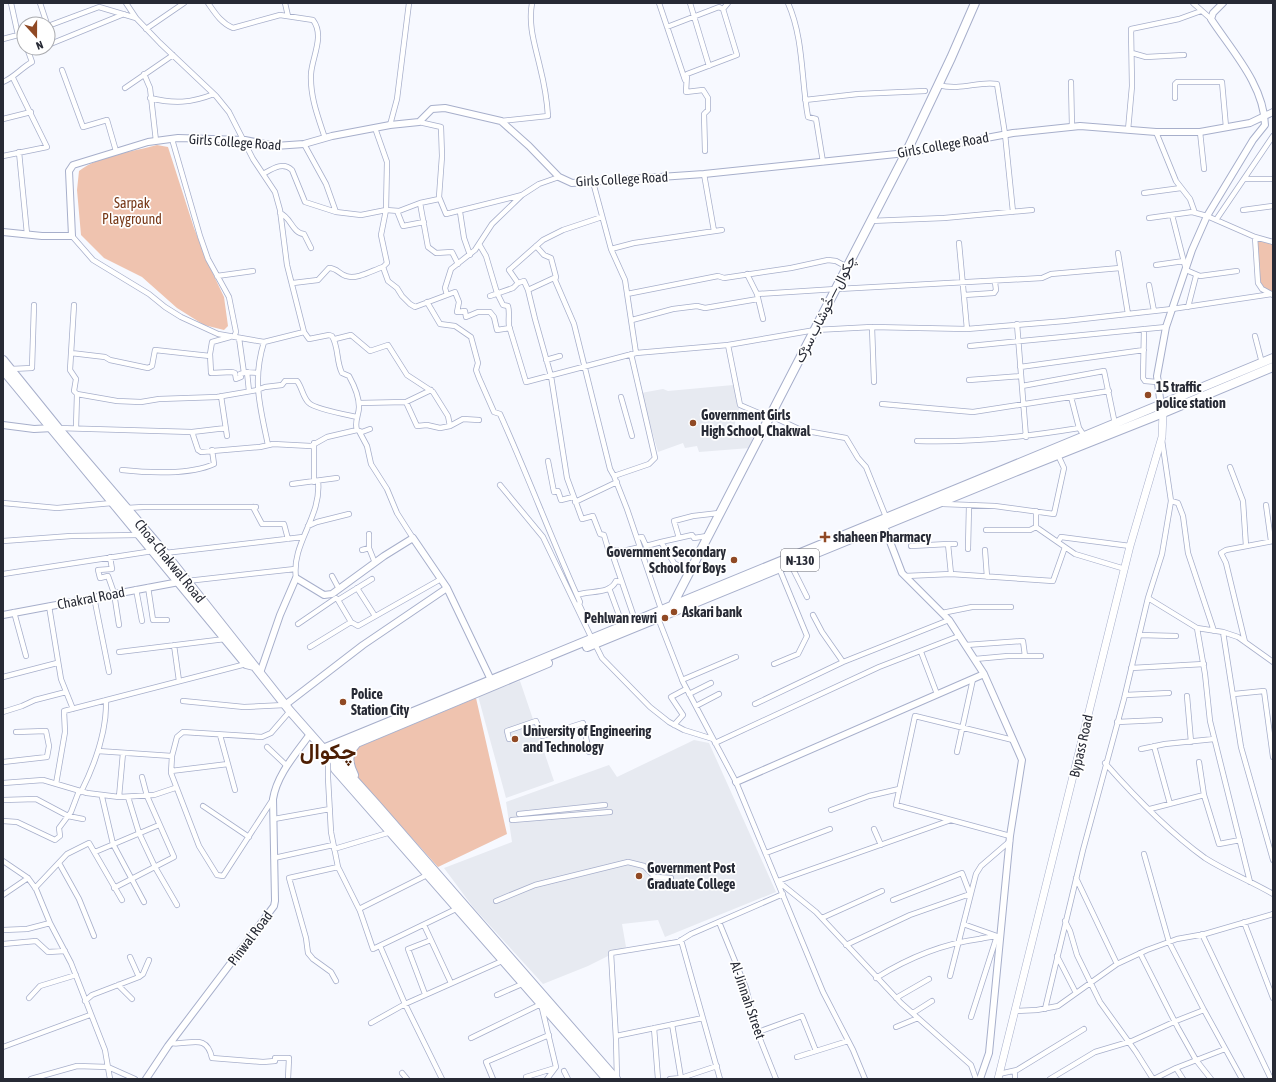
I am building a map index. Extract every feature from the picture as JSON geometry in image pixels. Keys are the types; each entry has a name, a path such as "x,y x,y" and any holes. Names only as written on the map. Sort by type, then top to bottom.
{"highway":[{"name":"چکوال—خُوشاب سڑک","path":"669,613 672,604 707,536 837,289 870,221 906,153 975,3"},
{"name":"N-130","path":"593,641 635,620 672,604 790,564 1058,455 1152,414 1273,358"},
{"path":"3,360 7,370 112,503 153,551 182,581 225,639 250,665"},
{"name":"N-130","path":"1165,408 1273,366"},
{"name":"N-130","path":"326,752 593,641 658,618 733,583 886,517 1115,424 1152,414"},
{"name":"Choa-Chakwal Road","path":"54,428 127,508 165,553 182,581 252,661 250,665 260,674 335,762"},
{"name":"N-130","path":"326,752 356,743 492,682"},
{"path":"356,743 350,753 349,762 353,773 362,788"},
{"path":"607,1079 456,909 335,769 335,762 340,764 362,788 617,1079"}],"main road":[{"name":"Bypass Road","path":"998,1077 1130,546 1162,437 1165,408"}],"street":[{"path":"11,3 16,18"},
{"path":"40,3 45,16"},
{"path":"126,3 136,18 146,29 214,94 229,112 253,159 275,192 280,213 285,256 293,283 304,332 309,339 329,335 334,339 338,350 339,366 342,373 349,376 357,395 358,403 356,423 358,430 367,446 371,464 387,489 397,513 447,588 492,682"},
{"path":"146,29 184,3"},
{"path":"208,3 217,16 226,25 232,28 280,15 313,20 317,26 318,36 311,74 313,101 325,138"},
{"path":"285,3 288,16"},
{"path":"390,126 397,99 409,3"},
{"path":"501,121 548,116 541,68 531,36 529,16 532,3"},
{"path":"659,3 686,84"},
{"path":"690,3 709,66"},
{"path":"723,9 728,3"},
{"path":"788,3 800,43 804,68 805,100 808,118 816,119 823,162"},
{"path":"1165,408 1157,382 1157,376 1166,327 1186,270 1207,216 1253,140 1265,125 1262,104 1255,86 1211,19 1193,3"},
{"path":"1211,19 1213,13 1223,3"},
{"path":"56,22 99,7 136,18"},
{"path":"667,27 719,8 723,9"},
{"path":"705,151 704,114 708,110 708,98 703,90 686,92 687,74 737,55 723,9"},
{"path":"1128,130 1132,86 1131,29 1179,19 1201,10"},
{"path":"56,42 124,14"},
{"path":"3,39 16,37"},
{"path":"1132,53 1146,57 1184,55"},
{"path":"3,82 13,78 24,67 32,62 30,56"},
{"path":"125,88 173,56"},
{"path":"62,70 83,127 107,120 116,151"},
{"path":"144,74 150,88 156,141"},
{"path":"3,156 46,147 31,112 13,78"},
{"path":"1071,82 1072,127"},
{"path":"1175,98 1175,84 1177,82 1222,82 1226,127"},
{"path":"938,85 952,88 990,83 997,84 1005,134 1013,212"},
{"path":"805,100 858,94 925,91"},
{"path":"150,98 177,103 191,102 214,94"},
{"name":"Girls College Road","path":"72,236 69,171 73,165 116,151 156,141 172,139 244,140 275,146 304,144 325,138 375,128 419,122 432,109 445,108 501,121 529,146 559,177 572,183 704,174 906,153 1005,134 1072,127 1156,132 1200,132 1250,123 1273,112"},
{"path":"3,119 31,112"},
{"path":"419,122 440,127 442,156 439,199 446,214 460,212 467,208 477,207 522,195"},
{"path":"293,283 318,280 329,268 333,268 349,277 383,267 386,263 381,235 386,210 387,162 375,128"},
{"path":"1156,132 1176,182 1190,199 1195,213"},
{"path":"1200,132 1204,169"},
{"path":"1216,220 1273,136"},
{"path":"172,139 200,236 217,276 229,297 236,332 234,337 246,372 249,391"},
{"path":"304,144 326,184 336,212"},
{"path":"20,152 27,234"},
{"path":"263,174 275,167 285,165 292,170 305,202 336,212 361,215 386,210 397,211 420,203 439,199"},
{"path":"704,174 714,231"},
{"path":"447,295 445,288 451,269 470,255 492,224 522,195 539,184 559,177"},
{"path":"1244,179 1273,179"},
{"path":"593,182 611,249 625,280 632,320 633,354 655,458 649,464 614,476"},
{"path":"1144,193 1182,188"},
{"path":"420,203 429,249 441,254 452,252 458,264"},
{"path":"1242,210 1273,206"},
{"path":"870,221 944,218 1032,210"},
{"path":"397,211 403,226 424,222"},
{"path":"460,212 464,238 470,255"},
{"path":"280,213 285,215 295,230 304,234 311,248"},
{"path":"1149,218 1195,213 1207,216 1255,237 1273,242"},
{"path":"1172,215 1186,270 1196,276 1238,271"},
{"path":"518,283 509,270 536,246 564,230 602,217"},
{"path":"611,249 634,243 722,230"},
{"path":"3,232 72,236 93,260 149,294 165,307 181,317 218,334 264,342 304,332"},
{"path":"1255,237 1258,283 1262,289 1273,295"},
{"path":"959,243 967,328"},
{"path":"479,244 486,256 497,293 503,305 508,306 510,328 526,382 585,365 633,354 728,345 815,330 872,326 967,328 1172,310 1273,295"},
{"path":"536,246 544,255 550,258 556,277 555,280 574,324 585,365 603,446 610,469 637,538 661,609"},
{"path":"1118,253 1128,314"},
{"path":"627,294 718,276 724,278 833,260 847,267"},
{"path":"1156,265 1184,261"},
{"path":"383,267 388,282 397,288 402,296 415,307 455,292 459,302 457,312 465,311 466,317 478,312 490,312 494,317 497,330 510,328"},
{"path":"632,320 673,309 697,306 705,308 757,297 910,284 963,284 995,282 1042,278 1048,274 1120,268"},
{"path":"217,276 253,271"},
{"path":"747,274 757,297 762,319"},
{"path":"1188,307 1196,276"},
{"path":"528,290 556,277"},
{"path":"490,296 513,288 518,283 524,281 528,290 551,376 565,467 574,500 582,519 593,516 600,534 604,535 609,552 617,550 618,552 640,547"},
{"path":"964,295 994,293 996,290 995,282"},
{"path":"1149,284 1154,311"},
{"path":"427,302 440,324 455,326 471,337 478,362 476,370 479,378 494,412 500,414 577,595 583,613 580,614"},
{"path":"7,370 32,368 34,305"},
{"path":"74,305 70,372 75,376 74,391 77,394 76,428"},
{"path":"1017,324 1026,437"},
{"path":"872,326 874,382"},
{"path":"970,346 1166,327"},
{"path":"1144,329 1144,380 1157,382"},
{"path":"334,339 351,335 370,351 388,345 407,375 431,390 442,406 450,426"},
{"path":"1255,336 1262,363"},
{"path":"234,337 212,342 210,356 211,373 235,372 236,379 241,377 240,374 246,372 258,373"},
{"path":"264,342 259,360 257,390 268,445"},
{"path":"728,345 740,405 801,430 846,438 858,458 866,467 886,517"},
{"path":"71,353 105,357 110,360 148,368 152,366 155,350 210,356"},
{"path":"1020,367 1144,350"},
{"path":"546,360 560,356"},
{"path":"1022,386 1104,371 1115,424"},
{"path":"969,380 1021,376"},
{"path":"77,394 117,401 141,402 159,399 221,396 282,385 285,381 297,381 302,387 308,402 311,405 318,409 357,416"},
{"path":"358,403 406,402 431,390"},
{"path":"882,404 973,412 1109,391"},
{"path":"221,396 227,436"},
{"path":"621,397 632,436"},
{"path":"1071,397 1079,428 1085,437"},
{"path":"406,402 417,426 427,424 440,428 450,426 463,419 479,420"},
{"path":"3,425 34,429 76,428 192,432 226,428"},
{"path":"917,441 950,442 1026,437 1079,428"},
{"path":"192,432 200,452 268,445 285,444 300,446 314,443 327,437 358,430 370,429"},
{"path":"1044,1009 1105,763 1125,695 1148,598 1162,554 1171,501 1162,437"},
{"path":"260,674 280,615 296,578 295,569 302,537 315,514 319,498 316,481 314,443"},
{"path":"122,470 178,472 194,470 214,464 212,450"},
{"path":"938,503 995,506 1054,514 1064,468 1058,455"},
{"path":"548,461 554,492 558,491 561,500 574,500 616,482"},
{"path":"1230,467 1243,501 1246,546"},
{"path":"292,484 337,478"},
{"path":"500,485 543,537 602,658 650,707 674,725 714,741 879,667 959,636"},
{"path":"1171,501 1178,503 1183,516 1188,553 1214,631"},
{"path":"3,503 57,508 112,503"},
{"path":"968,549 969,505"},
{"path":"1245,642 1226,563 1221,554 1222,551 1272,541 1266,505"},
{"path":"127,508 255,507 262,524 284,524 288,539"},
{"path":"1036,511 1036,527"},
{"path":"679,538 674,521 693,516 719,513"},
{"path":"308,526 317,522 349,514"},
{"path":"884,526 902,573 949,620 984,674 1022,760 1010,838 998,936 989,1053 980,1079"},
{"path":"986,530 1030,530 1036,527"},
{"path":"1036,527 1076,554 1125,569"},
{"path":"369,534 369,548 375,563"},
{"path":"3,541 70,536 140,535"},
{"path":"637,538 642,537 646,546 692,535 694,538 707,536"},
{"path":"165,553 302,537"},
{"path":"1058,542 1061,537 1130,546"},
{"path":"296,578 324,595 332,594 413,538"},
{"path":"661,542 674,563 689,572"},
{"path":"948,544 951,574"},
{"path":"911,546 955,544"},
{"path":"905,576 951,574 1053,581 1065,547"},
{"path":"362,550 369,548"},
{"path":"985,550 987,577"},
{"path":"3,574 153,551"},
{"path":"618,552 615,553 614,559 635,620"},
{"path":"110,557 112,569 98,570 100,578 108,576 114,593 119,625"},
{"path":"790,564 808,597"},
{"path":"774,664 798,654 807,636 778,568"},
{"path":"182,581 295,569"},
{"path":"332,576 339,589"},
{"path":"298,624 336,598 338,600 372,578"},
{"path":"338,600 351,622 358,626 441,579"},
{"name":"Chakral Road","path":"3,615 182,581"},
{"path":"577,595 609,588 614,585 616,581 622,582"},
{"path":"148,587 152,620 167,620"},
{"path":"357,588 375,616"},
{"path":"273,799 223,876 217,875 199,846 175,788 171,771 172,756 177,737 183,732 262,737 268,736 288,708 363,645 447,588"},
{"path":"609,588 623,626"},
{"path":"136,590 142,621"},
{"path":"94,597 109,672"},
{"path":"1148,598 1197,628 1223,632 1245,642 1273,662"},
{"path":"49,606 57,663 73,709"},
{"path":"942,613 972,607 1011,607"},
{"path":"14,612 26,656"},
{"path":"813,615 829,643 844,662"},
{"path":"658,618 686,689 736,782 823,992 848,1040 865,1079"},
{"path":"755,704 844,662 949,620"},
{"path":"310,647 351,622"},
{"path":"1197,628 1204,664 1208,709 1214,739 1250,882"},
{"path":"1223,632 1241,746 1273,860"},
{"path":"1139,634 1176,636"},
{"path":"119,652 225,639"},
{"path":"966,646 1022,641 1025,656"},
{"path":"174,645 179,681"},
{"path":"921,652 937,694"},
{"path":"975,659 1041,656"},
{"path":"682,680 736,657"},
{"path":"3,677 57,663"},
{"path":"1131,668 1204,664"},
{"path":"56,784 65,732 64,711 179,681 250,665"},
{"path":"736,782 984,674"},
{"path":"957,752 964,728 973,679"},
{"path":"689,694 711,683"},
{"path":"674,725 683,716 671,697 686,689"},
{"path":"1234,694 1264,691 1273,757"},
{"path":"3,712 35,700 66,692"},
{"path":"1125,695 1169,693"},
{"path":"696,706 718,694"},
{"path":"1187,696 1191,742"},
{"path":"3,821 17,822 55,840 60,836 59,828 68,816 98,751 107,714 106,700"},
{"path":"183,701 244,707 288,708"},
{"path":"1010,838 896,805 915,716 1014,740"},
{"path":"1117,722 1160,720"},
{"path":"509,739 506,731 536,721 542,736 583,723 589,752 595,750"},
{"path":"3,762 47,757 49,746 46,731 16,732"},
{"name":"Pinwal Road","path":"146,1079 170,1043 274,906 273,799 275,788 287,766 310,734"},
{"path":"220,735 235,790"},
{"path":"1141,749 1154,746 1214,739"},
{"path":"1154,746 1170,804"},
{"path":"267,747 287,766"},
{"path":"98,751 172,756"},
{"path":"326,752 330,809 334,847 338,867 359,909 373,949 456,909"},
{"path":"119,798 123,753"},
{"path":"1199,762 1204,795 1220,844 1240,840"},
{"path":"1105,763 1132,793 1150,810 1206,858 1273,894"},
{"path":"171,771 228,764"},
{"path":"114,888 174,857 147,796 142,777"},
{"path":"3,783 43,780 102,797 119,798 147,796 175,788"},
{"path":"831,810 869,796 899,789"},
{"path":"1150,810 1204,795"},
{"path":"102,797 113,844 144,902"},
{"path":"128,797 139,833 155,867 177,905"},
{"path":"3,800 36,799 68,816 83,819"},
{"path":"519,814 606,805"},
{"path":"203,806 249,837"},
{"path":"274,819 330,809"},
{"path":"512,820 610,812"},
{"path":"778,882 951,820"},
{"path":"95,852 159,825"},
{"path":"766,853 830,829"},
{"path":"874,829 880,845"},
{"path":"274,858 334,847 391,832"},
{"path":"950,976 962,924 976,874 981,866 1010,838"},
{"path":"35,888 67,854 87,843 91,844 122,900"},
{"path":"1144,854 1169,942 1242,1079"},
{"path":"3,861 28,878 35,888 50,923 76,974 90,1015 105,1050 110,1079"},
{"path":"496,901 535,885 628,862 644,866 655,878 670,878"},
{"path":"59,863 79,899 94,936"},
{"path":"336,981 331,972 313,959 308,952 298,906 289,878 338,867"},
{"path":"893,900 962,873 970,894"},
{"path":"359,909 427,875"},
{"path":"3,895 28,878"},
{"path":"1076,878 1117,964"},
{"path":"778,882 822,918 896,998 971,1065 976,1079"},
{"path":"822,918 882,891"},
{"path":"617,1079 616,1036 610,952 645,948 681,940 783,894"},
{"path":"846,945 910,916 970,894"},
{"path":"1014,1011 1044,1009 1058,1006 1117,964 1140,953 1169,942 1273,914"},
{"path":"1065,921 1070,930 1077,955 1100,1002 1129,1042 1153,1079 1176,1068 1225,1049"},
{"name":"Al-Jinnah Street","path":"719,922 746,988 758,1032 776,1079"},
{"path":"1244,922 1273,998"},
{"path":"3,930 27,929 50,923"},
{"path":"962,924 998,936"},
{"path":"424,925 451,983"},
{"path":"1202,934 1271,1079"},
{"path":"876,978 894,966 924,953 958,942 998,936"},
{"path":"971,1017 998,936"},
{"path":"425,994 408,949 431,940"},
{"path":"681,940 720,1079"},
{"path":"3,944 36,941 48,952 65,951"},
{"path":"380,946 405,1004 442,1079"},
{"path":"1140,953 1196,1060 1211,1079"},
{"path":"1057,956 1076,993"},
{"path":"130,957 139,977"},
{"path":"85,1001 92,995 144,974 150,960"},
{"path":"371,1023 425,994 502,961"},
{"path":"29,998 40,986 76,974"},
{"path":"896,998 929,979"},
{"path":"497,995 522,984"},
{"path":"118,985 132,999"},
{"path":"913,1013 932,1001"},
{"path":"471,1038 541,1004 556,1067 547,1079"},
{"path":"1050,1079 1095,1052 1129,1042 1204,1010"},
{"path":"3,1047 90,1015"},
{"path":"758,1032 802,1016 816,1051"},
{"path":"616,1036 703,1018"},
{"path":"896,1027 918,1018"},
{"path":"672,1024 682,1078"},
{"path":"654,1028 658,1079"},
{"path":"998,1077 1015,1071 1084,1029"},
{"path":"493,1079 486,1062 549,1036"},
{"path":"797,1057 848,1040"},
{"path":"170,1043 198,1042 206,1044 210,1047 212,1058 263,1062 275,1061 275,1058 289,1058 288,1079"},
{"path":"34,1079 77,1066 108,1067 135,1079"},
{"path":"671,1079 682,1078 716,1066"},
{"path":"526,1077 556,1067"},
{"path":"1176,1068 1183,1079"},
{"path":"564,1071 568,1079"},
{"path":"1015,1071 1016,1079"},
{"path":"402,1073 407,1079"}],"shaded area":[{"name":"Government Girls High School, Chakwal","path":"733,385 740,405 731,438 753,437 750,448 699,452 697,446 685,448 683,443 658,452 641,393 663,389 668,391"},
{"path":"520,681 554,781 506,798 478,696"},
{"path":"694,740 709,743 776,892 665,937 658,920 622,924 626,947 588,966 543,984 473,907 444,868 512,842 506,802 609,765 617,777"}],"green space":[{"name":"Sarpak Playground","path":"157,145 168,147 194,228 207,261 224,297 228,326 224,330 204,325 177,308 142,277 104,258 81,235 77,190 79,171 97,161 106,158"},
{"path":"1255,237 1273,242 1273,295 1258,283"},
{"path":"476,698 507,834 438,867 341,759 344,753"}],"place":[{"name":"15 traffic police station","path":"1148,395"},
{"name":"Government Girls High School, Chakwal","path":"693,423"},
{"name":"shaheen Pharmacy","path":"825,537"},
{"name":"Government Secondary School for Boys","path":"734,560"},
{"name":"Askari bank","path":"674,612"},
{"name":"Pehlwan rewri","path":"665,618"},
{"name":"Police Station City","path":"343,702"},
{"name":"University of Engineering and Technology","path":"515,739"},
{"name":"Government Post Graduate College","path":"639,876"}],"district":[{"name":"چکوال","path":"328,751"}]}
